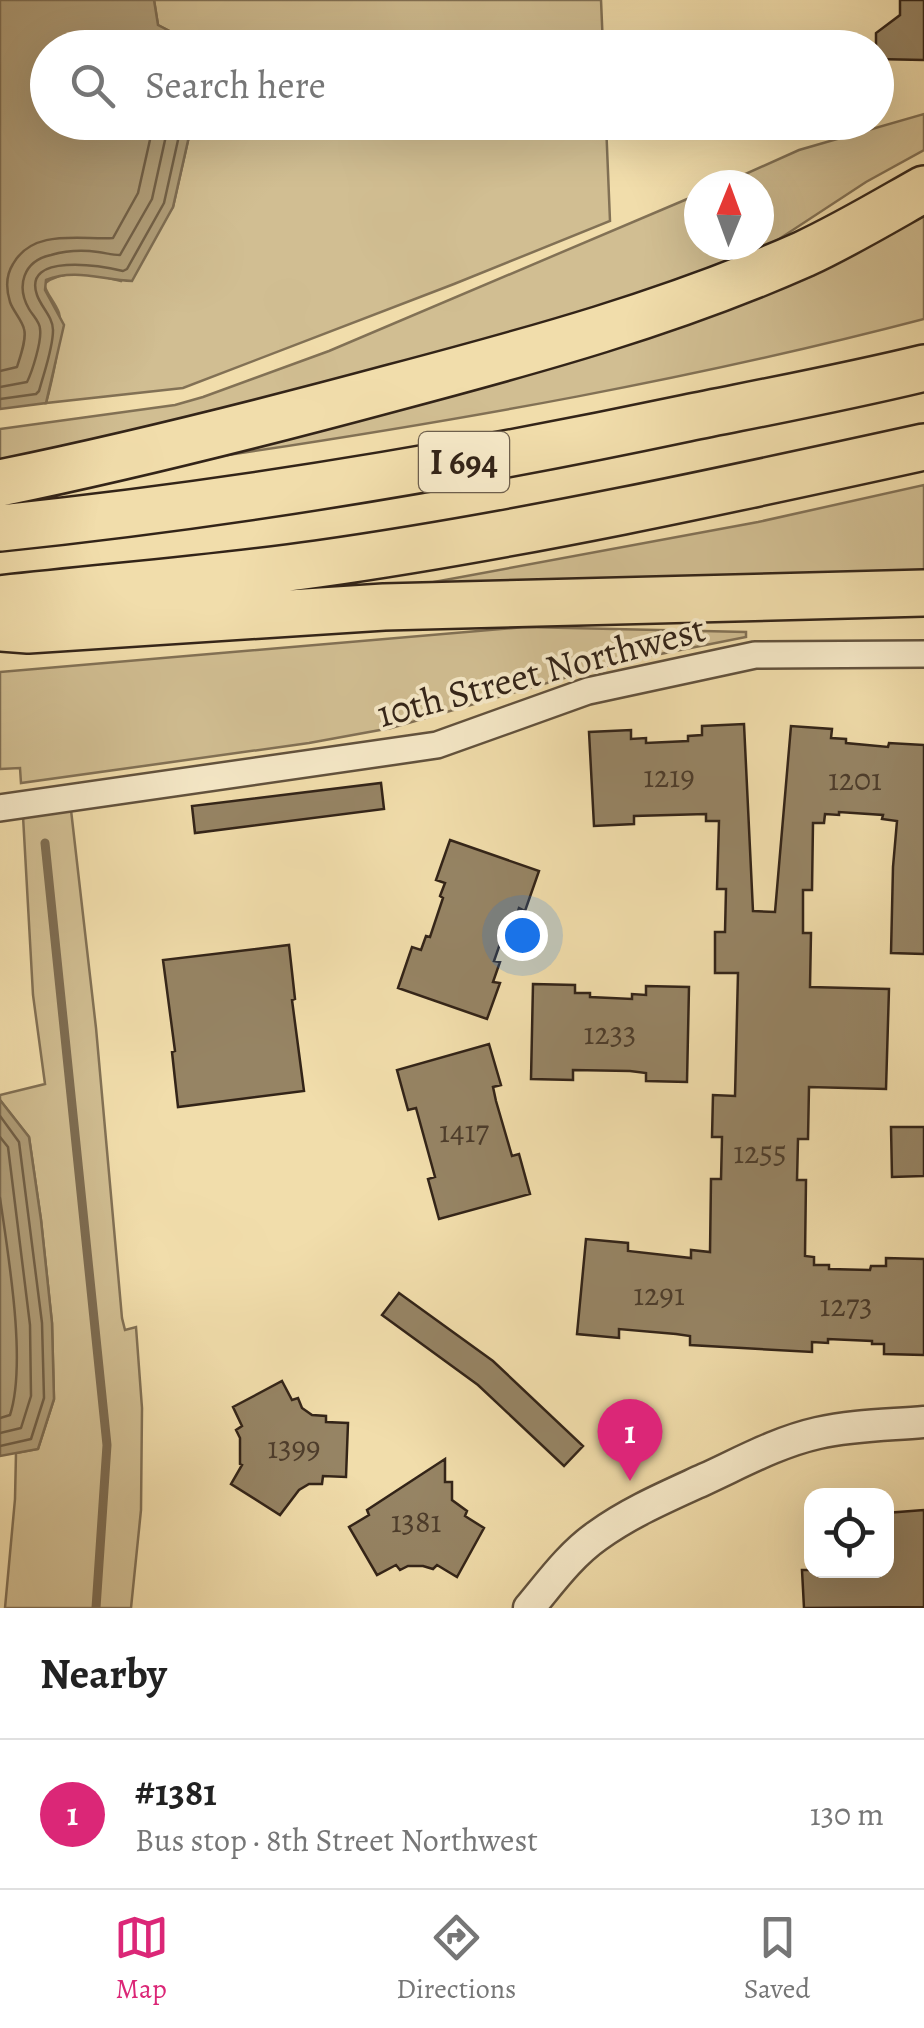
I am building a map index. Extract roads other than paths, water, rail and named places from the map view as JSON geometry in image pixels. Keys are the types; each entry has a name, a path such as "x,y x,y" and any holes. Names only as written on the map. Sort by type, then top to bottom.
{"highway":[{"path":"0,483 282,417 588,335 808,252 924,189"},
{"name":"I 694","path":"0,528 155,511 462,462 586,440 924,368"},
{"name":"I 694","path":"0,599 396,552 605,514 924,447"},
{"path":"0,628 28,630 384,607 924,593"}],"street":[{"name":"10th Street Northwest","path":"0,808 438,745 588,691 755,655 924,654"},
{"path":"529,1608 572,1557 596,1536 660,1500 776,1446 816,1434 924,1422"}],"water":[{"path":"0,0 154,0 158,25 168,30 30,30 30,140 188,140 173,207 132,281 78,275 46,280 45,290 64,325 46,403 0,409"},
{"path":"0,1100 29,1137 52,1323 54,1399 38,1449 0,1456"}],"waterway":[{"path":"45,843 107,1445 96,1608"}],"place":[{"name":"#1381","path":"630,1481"}]}
